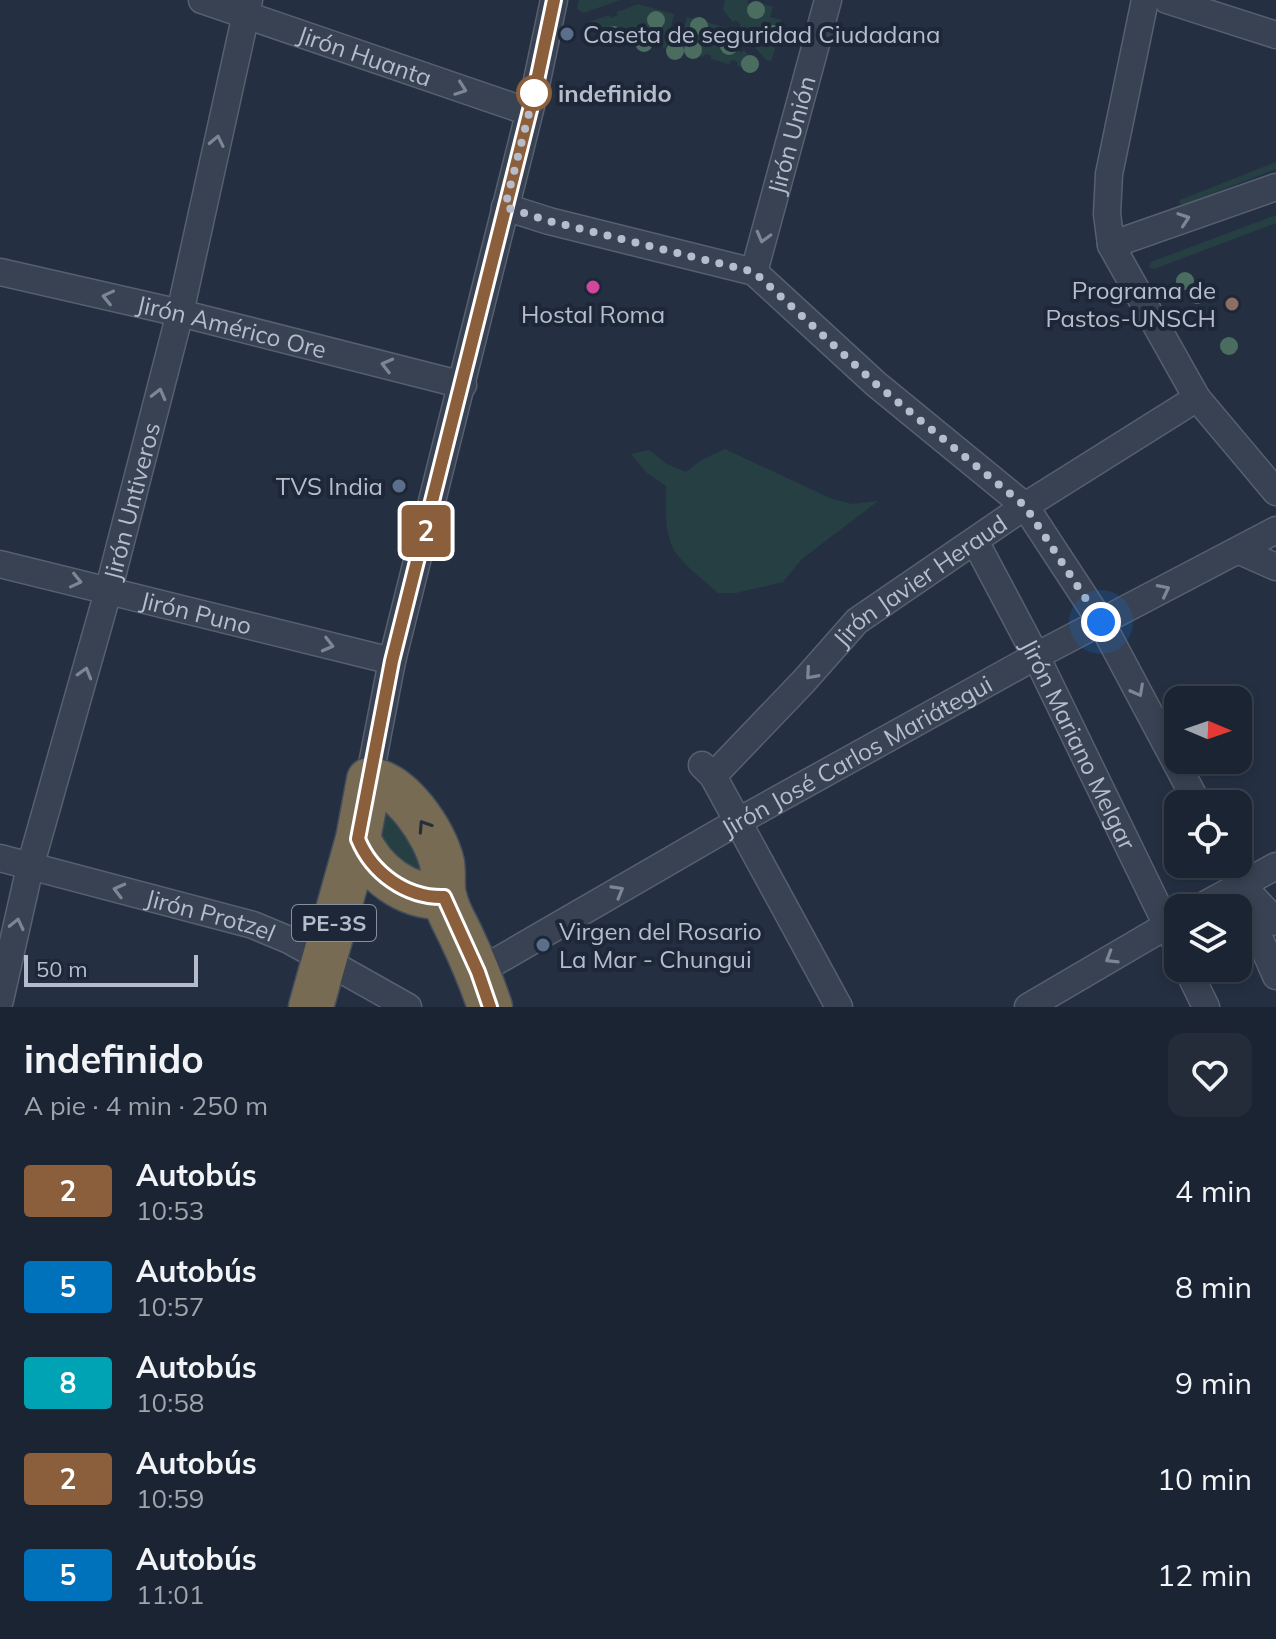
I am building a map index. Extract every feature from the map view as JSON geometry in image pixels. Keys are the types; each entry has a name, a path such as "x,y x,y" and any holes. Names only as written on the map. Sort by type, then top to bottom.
{"highway":[{"name":"PE-3S","path":"311,1007 358,839 369,780"},
{"path":"369,780 384,782 401,795 432,839 441,859 444,897 484,990"},
{"name":"PE-3S","path":"358,839 374,867 401,887 432,897 444,897"}],"street":[{"name":"Jirón Huanta","path":"202,0 247,8 529,112"},
{"path":"369,780 392,661 463,385 554,0"},
{"name":"Jirón Unión","path":"754,272 828,0"},
{"path":"1145,0 1109,174 1107,214 1111,245 1197,398 1276,492"},
{"path":"1167,0 1276,35"},
{"name":"Jirón Untiveros","path":"0,1000 30,867 109,588 180,313 247,8"},
{"path":"1111,245 1276,187"},
{"path":"505,207 549,221 754,272 876,384 1025,506 1101,622 1191,790"},
{"name":"Jirón Américo Ore","path":"0,272 180,313 463,385"},
{"name":"Jirón Javier Heraud","path":"737,822 708,770 804,681 857,621 1025,506 1197,398"},
{"name":"Jirón José Carlos Mariátegui","path":"484,990 737,822 1036,656 1276,530"},
{"name":"Jirón Mariano Melgar","path":"975,541 1164,911"},
{"path":"1240,551 1276,567"},
{"name":"Jirón Puno","path":"0,564 109,588 392,661"},
{"path":"737,822 839,1007"},
{"name":"Jirón Protzel","path":"0,858 253,925 289,940 408,1007"},
{"path":"1252,871 1276,866"},
{"path":"1215,894 1233,878"},
{"path":"1237,878 1276,976"},
{"path":"1239,878 1276,922"},
{"path":"1028,1007 1164,936"},
{"path":"1194,982 1206,1007"}],"green space":[{"path":"579,0 621,0 583,13 577,9"},
{"path":"725,0 748,0 748,4 756,6 757,2 773,7 770,17 782,20 778,38 774,38 772,45 776,46 771,61 766,60 738,28 741,25 736,20 733,22 723,10"},
{"path":"638,4 674,14 670,32 666,31 664,38 668,40 666,48 642,42 643,38 635,36 634,40 616,35 616,31 609,29 608,33 588,27 589,22 609,15 611,18 618,15 617,12"},
{"path":"687,17 724,27 738,44 736,47 741,53 744,50 756,68 737,66 738,62 731,60 729,64 711,59 711,55 705,54 703,57 679,51 681,43 685,44 686,36 682,35"},
{"path":"1276,162 1276,169 1183,205 1179,203 1180,200"},
{"path":"1276,215 1276,223 1154,269 1149,267 1151,262"},
{"path":"725,449 832,499 852,504 878,501 802,559 783,582 736,593 718,593 689,568 673,548 667,524 666,486 647,473 631,454 649,450 667,464 686,472 701,460"},
{"path":"373,806 396,807 434,883 382,851"}],"bus line":[{"name":"2","path":"490,1007 478,972 444,897 416,893 386,877 374,867 358,839 392,661 463,385 554,0"}],"place":[{"name":"Caseta de seguridad Ciudadana","path":"567,34"},
{"name":"indefinido","path":"534,93"},
{"name":"Hostal Roma","path":"593,287"},
{"name":"Programa de Pastos-UNSCH","path":"1232,304"},
{"name":"TVS India","path":"399,486"},
{"name":"Virgen del Rosario La Mar - Chungui","path":"543,945"}],"route":[{"path":"534,93 535,90 505,207 549,221 754,272 876,384 1025,506 1101,622"}]}
